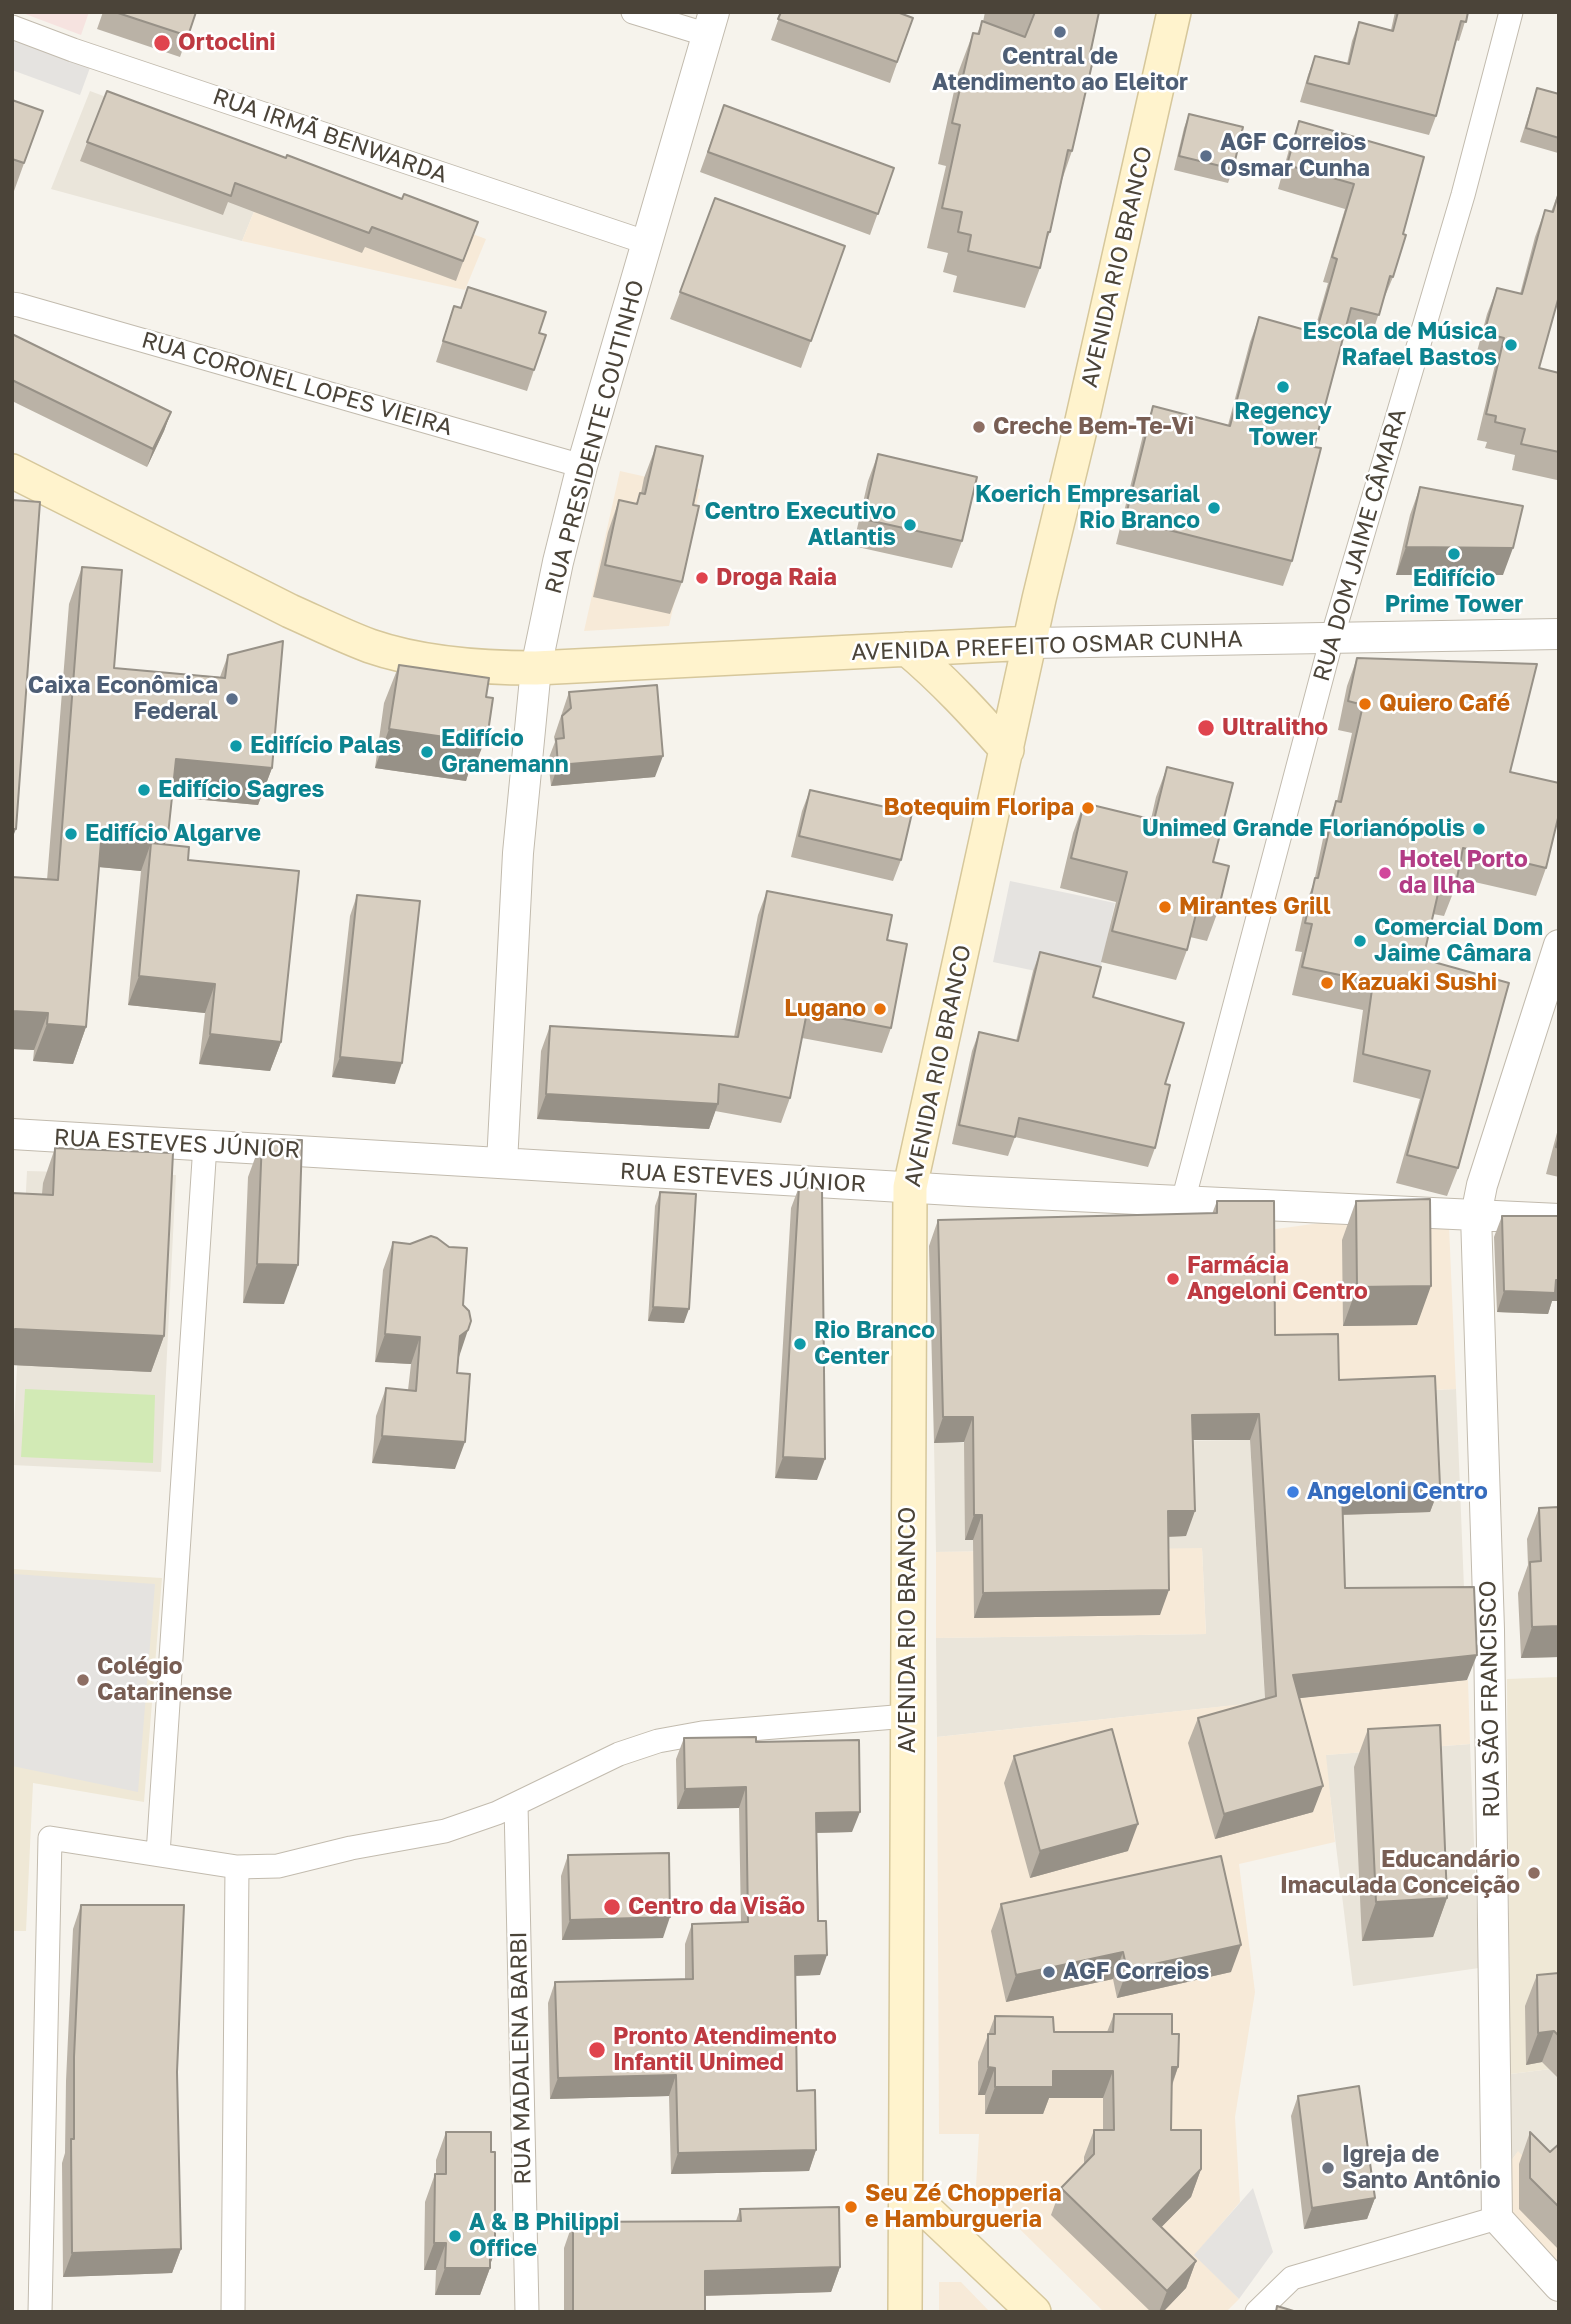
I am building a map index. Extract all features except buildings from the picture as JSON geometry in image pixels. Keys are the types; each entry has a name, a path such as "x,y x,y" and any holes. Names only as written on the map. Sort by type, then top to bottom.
{"main road":[{"name":"AVENIDA RIO BRANCO","path":"905,2312 910,1187 1039,599 1174,12"},
{"name":"AVENIDA PREFEITO OSMAR CUNHA","path":"12,471 290,611 372,646 409,656 479,667 536,668 1031,643"},
{"path":"907,649 967,704 1007,750"},
{"path":"905,2190 1034,2312"}],"street":[{"path":"633,12 711,24"},
{"name":"RUA DOM JAIME CÂMARA","path":"1183,1201 1332,638 1462,195 1511,12"},
{"name":"RUA PRESIDENTE COUTINHO","path":"502,1163 518,853 536,668 582,466 711,24"},
{"name":"RUA IRMÃ BENWARDA","path":"12,27 648,243"},
{"name":"RUA CORONEL LOPES VIEIRA","path":"12,304 582,466"},
{"name":"AVENIDA PREFEITO OSMAR CUNHA","path":"1031,643 1559,634"},
{"name":"RUA SÃO FRANCISCO","path":"1497,2218 1489,1630 1476,1215 1482,1185 1559,945"},
{"name":"RUA ESTEVES JÚNIOR","path":"12,1134 910,1187 1559,1219"},
{"path":"158,1854 205,1145"},
{"path":"40,2312 50,1838 237,1867 278,1866 351,1848 445,1831 516,1804 619,1754 658,1741 702,1733 907,1716"},
{"name":"RUA MADALENA BARBI","path":"516,1804 527,2312"},
{"path":"233,2312 237,1867"},
{"path":"1257,2312 1292,2278 1497,2218 1559,2286"}],"shaded area":[{"path":"20,12 89,12 81,35"},
{"path":"12,36 91,65 80,95 12,70"},
{"path":"90,91 275,160 242,241 51,189"},
{"path":"275,160 486,239 465,290 242,241"},
{"path":"620,471 700,489 669,626 584,631"},
{"path":"1010,881 1115,903 1097,984 993,962"},
{"path":"27,1171 176,1175 161,1472 12,1465"},
{"path":"1328,1222 1449,1226 1456,1389 1330,1394 1266,1360 1202,1239"},
{"path":"1456,1389 1465,1613 1335,1614 1330,1394"},
{"path":"1250,1440 1265,1702 937,1737 936,1638 1206,1634 1202,1549 936,1552 934,1443"},
{"path":"1202,1548 1206,1634 936,1638 936,1552"},
{"name":"Colégio Catarinense","path":"12,1569 162,1578 144,1802 33,1783 26,1931 12,1931"},
{"name":"Colégio Catarinense","path":"14,1574 155,1584 138,1792 12,1766"},
{"name":"Educandário Imaculada Conceição","path":"1559,1677 1559,2068 1510,2074 1507,1679"},
{"path":"1468,1680 1470,1744 1326,1755 1335,1842 1239,1864 1255,1992 1235,2117 1240,2202 1195,2255 1239,2299 1226,2312 1104,2312 976,2186 979,2134 939,2134 937,1737"},
{"path":"1470,1744 1479,1968 1353,1986 1325,1755"},
{"path":"1559,2068 1559,2193 1518,2152 1511,2161 1510,2074"},
{"path":"1518,2151 1559,2193 1559,2263 1510,2213 1511,2161"},
{"path":"1253,2188 1273,2252 1239,2299 1194,2255"},
{"path":"939,2282 961,2282 990,2312 939,2312"}],"green space":[{"path":"25,1389 155,1395 153,1463 21,1457"}],"place":[{"name":"Central de Atendimento ao Eleitor","path":"1060,32"},
{"name":"Ortoclini","path":"162,43"},
{"name":"AGF Correios Osmar Cunha","path":"1206,156"},
{"name":"Escola de Música Rafael Bastos","path":"1511,345"},
{"name":"Regency Tower","path":"1283,387"},
{"name":"Creche Bem-Te-Vi","path":"979,427"},
{"name":"Koerich Empresarial Rio Branco","path":"1214,508"},
{"name":"Centro Executivo Atlantis","path":"910,525"},
{"name":"Edifício Prime Tower","path":"1454,554"},
{"name":"Droga Raia","path":"702,578"},
{"name":"Caixa Econômica Federal","path":"232,699"},
{"name":"Quiero Café","path":"1365,704"},
{"name":"Ultralitho","path":"1206,728"},
{"name":"Edifício Palas","path":"236,746"},
{"name":"Edifício Granemann","path":"427,752"},
{"name":"Edifício Sagres","path":"144,790"},
{"name":"Botequim Floripa","path":"1088,808"},
{"name":"Unimed Grande Florianópolis","path":"1479,829"},
{"name":"Edifício Algarve","path":"71,834"},
{"name":"Hotel Porto da Ilha","path":"1385,873"},
{"name":"Mirantes Grill","path":"1165,907"},
{"name":"Comercial Dom Jaime Câmara","path":"1360,941"},
{"name":"Kazuaki Sushi","path":"1327,983"},
{"name":"Lugano","path":"880,1009"},
{"name":"Farmácia Angeloni Centro","path":"1173,1279"},
{"name":"Rio Branco Center","path":"800,1344"},
{"name":"Angeloni Centro","path":"1293,1492"},
{"name":"Colégio Catarinense","path":"83,1680"},
{"name":"Educandário Imaculada Conceição","path":"1534,1873"},
{"name":"Centro da Visão","path":"612,1907"},
{"name":"AGF Correios","path":"1049,1972"},
{"name":"Pronto Atendimento Infantil Unimed","path":"597,2050"},
{"name":"Igreja de Santo Antônio","path":"1328,2168"},
{"name":"Seu Zé Chopperia e Hamburgueria","path":"851,2207"},
{"name":"A & B Philippi Office","path":"455,2236"}]}
